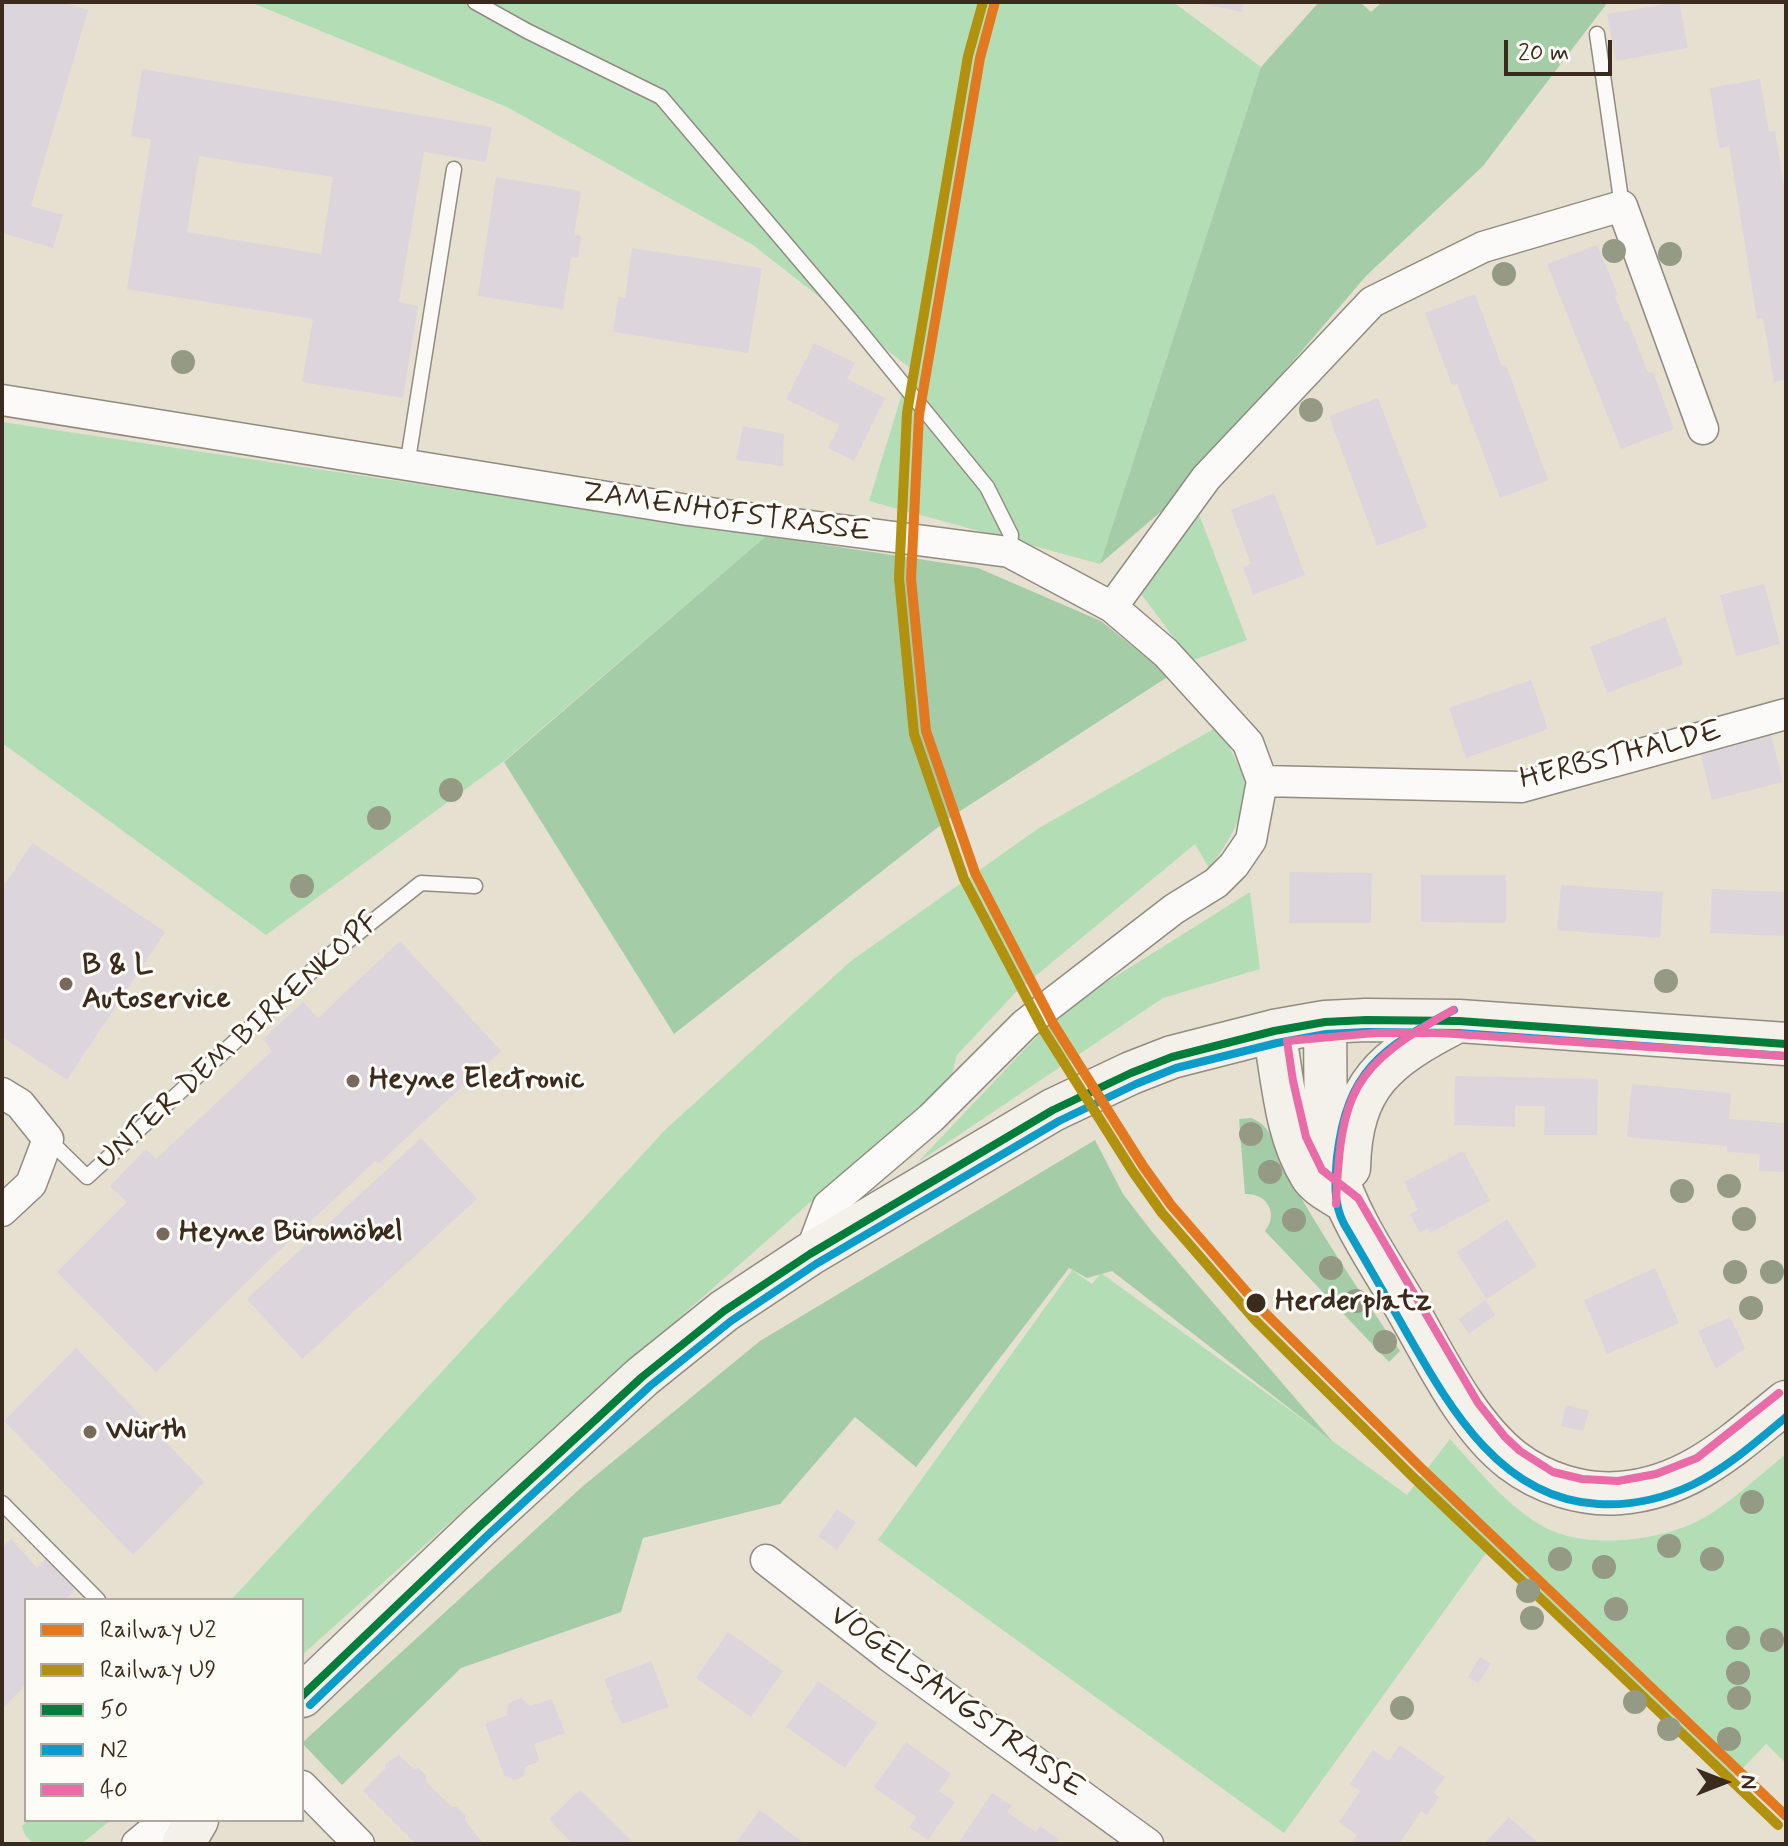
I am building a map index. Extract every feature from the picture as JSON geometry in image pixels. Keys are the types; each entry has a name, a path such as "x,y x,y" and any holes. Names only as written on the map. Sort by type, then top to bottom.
{"main road":[{"path":"304,1694 642,1377 724,1311 810,1254 1066,1104 1131,1073 1172,1057 1274,1031 1325,1022 1459,1021 1786,1044"},
{"path":"1348,1205 1350,1158 1357,1112 1365,1092 1383,1068 1417,1042 1459,1021"},
{"path":"1325,1022 1327,1104 1333,1162 1348,1205 1478,1425 1513,1461 1548,1483 1580,1491 1619,1493 1659,1486 1703,1468 1786,1402"},
{"path":"1274,1031 1281,1083 1295,1141 1312,1178 1348,1205"},
{"path":"183,1844 196,1822"}],"street":[{"path":"1112,607 1206,478 1372,302 1483,247 1622,206 1703,429"},
{"name":"ZAMENHOFSTRASSE","path":"2,400 781,523 1009,552 1112,607 1166,653 1248,743 1262,781"},
{"name":"HERBSTHALDE","path":"1262,781 1521,787 1786,714"},
{"path":"810,1254 828,1206 931,1118 1025,1024 1174,909 1216,883 1234,865 1251,840 1262,781"},
{"path":"2,1093 20,1104 48,1139"},
{"name":"UNTER DEM BIRKENKOPF","path":"2,1211 31,1184 48,1139"},
{"name":"VOGELSANGSTRASSE","path":"766,1560 889,1656 1148,1844"},
{"path":"304,1788 359,1844"},
{"path":"137,1844 164,1822"}],"lane":[{"path":"475,2 661,97 854,324 987,487 1011,535 1009,552"},
{"path":"1597,34 1622,206"},
{"path":"407,466 454,169"},
{"name":"UNTER DEM BIRKENKOPF","path":"48,1139 87,1177 325,959 421,883 475,886"},
{"path":"2,1503 96,1598"}],"green space":[{"path":"250,2 1173,2 1261,67 1100,564 869,501 910,368 753,245 507,107"},
{"path":"1319,2 1360,2 1371,12 1382,2 1608,2 1483,166 1366,276 1172,502 1100,564 1261,67"},
{"path":"2,422 766,536 504,761 266,935 2,743"},
{"path":"1197,509 1247,640 1191,661 1139,591"},
{"path":"766,536 978,568 1101,621 1169,676 951,817 674,1034 504,762"},
{"path":"1219,726 1245,783 1240,817 1209,868 1195,844 1015,993 957,1055 951,1078 304,1653 304,1598 233,1598 666,1129 851,961 1039,828"},
{"path":"1250,892 1260,969 1163,998 917,1163 1041,1032 1083,997"},
{"path":"1251,1118 1269,1132 1284,1168 1311,1215 1400,1351 1389,1362 1265,1231 1271,1217 1268,1205 1259,1197 1245,1194 1239,1119"},
{"path":"1095,1140 1123,1194 1153,1233 1333,1442 1112,1271 1087,1278 1069,1268 916,1467 855,1417 780,1504 643,1538 621,1612 461,1668 342,1785 304,1745 304,1741 583,1486 760,1341"},
{"path":"1072,1270 1092,1284 1101,1273 1407,1495 1450,1439 1498,1491 1540,1525 1571,1537 1628,1540 1666,1533 1698,1521 1732,1499 1786,1454 1786,1763 1766,1744 1729,1783 1486,1553 1284,1833 878,1540"},
{"path":"26,1822 108,1822 81,1844 34,1844 25,1835 22,1826"}],"building":[{"path":"2,2 62,2 88,10 31,206 63,215 53,248 2,233"},
{"path":"1193,2 1243,2 1242,12"},
{"path":"1679,2 1688,48 1616,61 1607,14"},
{"path":"142,69 492,127 486,162 424,152 399,302 418,306 403,398 302,382 313,319 127,289 151,139 131,136","holes":["199,156 333,177 321,254 187,232"]},
{"path":"1760,79 1769,132 1775,131 1786,200 1786,380 1774,382 1763,318 1757,319 1729,146 1719,148 1710,88"},
{"path":"496,177 581,191 574,235 581,236 578,258 571,257 563,309 478,296"},
{"path":"1597,245 1618,295 1615,296 1625,322 1628,321 1648,373 1653,372 1674,429 1621,449 1547,264"},
{"path":"632,248 762,268 748,353 613,332 618,297 625,298"},
{"path":"1475,294 1502,366 1506,365 1548,480 1500,498 1457,384 1452,385 1425,313"},
{"path":"814,343 855,363 847,379 885,398 854,461 828,448 840,425 786,399"},
{"path":"1378,398 1427,527 1377,546 1329,416"},
{"path":"743,426 784,434 783,466 736,460"},
{"path":"1274,493 1305,575 1253,595 1243,567 1251,564 1231,510"},
{"path":"1764,584 1780,644 1736,656 1720,595"},
{"path":"1665,617 1683,664 1607,693 1590,647"},
{"path":"1531,680 1548,729 1466,758 1449,708"},
{"path":"1771,734 1783,782 1712,800 1700,752"},
{"name":"B & L Autoservice","path":"32,843 165,932 67,1080 2,1037 2,888"},
{"path":"1289,872 1372,873 1371,923 1289,923"},
{"path":"1421,875 1506,875 1506,923 1421,922"},
{"path":"1561,885 1663,892 1660,938 1557,930"},
{"path":"1712,889 1786,892 1786,936 1710,933"},
{"name":"Heyne Electronic","path":"400,941 501,1051 378,1164 375,1161 156,1372 57,1272 127,1202 110,1186 146,1149 156,1159 272,1051 263,1039 303,1002 318,1018"},
{"path":"1455,1076 1598,1079 1597,1135 1544,1135 1545,1106 1515,1106 1515,1127 1454,1125"},
{"path":"1632,1084 1731,1093 1729,1119 1786,1123 1786,1172 1759,1171 1760,1154 1727,1152 1727,1146 1627,1137"},
{"path":"421,1138 477,1199 302,1359 247,1299"},
{"path":"1463,1151 1490,1201 1430,1233 1428,1228 1420,1233 1410,1214 1418,1210 1404,1182"},
{"path":"1507,1219 1537,1266 1486,1299 1457,1252"},
{"path":"1655,1268 1679,1323 1607,1354 1584,1300"},
{"path":"1485,1300 1495,1315 1469,1334 1459,1319"},
{"path":"1730,1317 1745,1348 1716,1369 1698,1331"},
{"path":"76,1348 204,1482 133,1555 4,1421"},
{"path":"1566,1405 1589,1411 1583,1431 1561,1426"},
{"path":"837,1509 856,1522 837,1550 818,1536"},
{"path":"11,1539 37,1568 49,1555 80,1584 67,1598 24,1598 24,1686 2,1709 2,1548"},
{"path":"728,1632 783,1671 751,1717 696,1678"},
{"path":"1480,1657 1491,1664 1478,1683 1468,1677"},
{"path":"651,1661 669,1707 622,1724 604,1679"},
{"path":"818,1681 877,1723 845,1768 786,1727"},
{"path":"521,1698 530,1706 552,1699 565,1733 534,1744 540,1761 525,1767 524,1776 514,1780 504,1775 485,1724 507,1715 508,1703"},
{"path":"906,1742 951,1774 939,1791 955,1802 928,1840 909,1827 916,1817 874,1787"},
{"path":"1400,1745 1445,1777 1434,1793 1439,1797 1427,1815 1421,1811 1399,1844 1351,1844 1357,1835 1339,1822 1360,1791 1350,1784 1373,1750 1389,1761"},
{"path":"399,1755 414,1769 419,1768 426,1776 426,1782 465,1815 465,1821 484,1844 416,1844 363,1791 385,1769 385,1764"},
{"path":"580,1790 634,1844 573,1844 549,1819"},
{"path":"992,1793 1012,1806 1007,1812 1036,1832 1040,1826 1059,1839 1055,1844 958,1844"},
{"path":"760,1810 805,1844 735,1844"},
{"path":"1509,1817 1539,1844 1484,1844"}],"rail line":[{"name":"U9","path":"983,2 968,56 907,413 899,578 914,734 964,879 1044,1031 1162,1213 1255,1320 1413,1477 1778,1825"},
{"name":"U2","path":"995,2 980,58 919,415 911,579 926,731 975,873 1054,1025 1171,1205 1263,1311 1421,1468 1786,1816"}],"transit line":[{"name":"40","path":"1336,1204 1342,1134 1358,1086 1373,1066 1393,1048 1453,1010"},
{"name":"N2","path":"1454,1010 1406,1037 1372,1066 1359,1083 1342,1128 1337,1157 1336,1200 1344,1224 1425,1364 1483,1446 1507,1468 1534,1486 1564,1498 1598,1504 1623,1504 1669,1494 1692,1485 1729,1463 1786,1417"},
{"name":"50","path":"304,1694 642,1377 724,1311 810,1254 1053,1110 1131,1073 1172,1057 1274,1031 1325,1022 1366,1020 1459,1021 1786,1044"},
{"name":"N2","path":"310,1705 650,1386 731,1321 816,1264 1059,1121 1136,1084 1176,1068 1277,1043 1326,1034 1366,1032 1459,1033 1785,1056"},
{"name":"40","path":"1779,1393 1697,1458 1656,1474 1618,1481 1582,1479 1553,1472 1520,1451 1478,1403 1358,1198 1322,1170 1306,1137 1287,1041 1375,1033 1440,1033 1785,1056"}],"place":[{"name":"B & L Autoservice","path":"66,984"},
{"name":"Heyne Electronic","path":"353,1081"},
{"name":"Heyne Büromöbel","path":"163,1234"},
{"name":"Herderplatz","path":"1256,1303"},
{"name":"Würth","path":"90,1432"}]}
